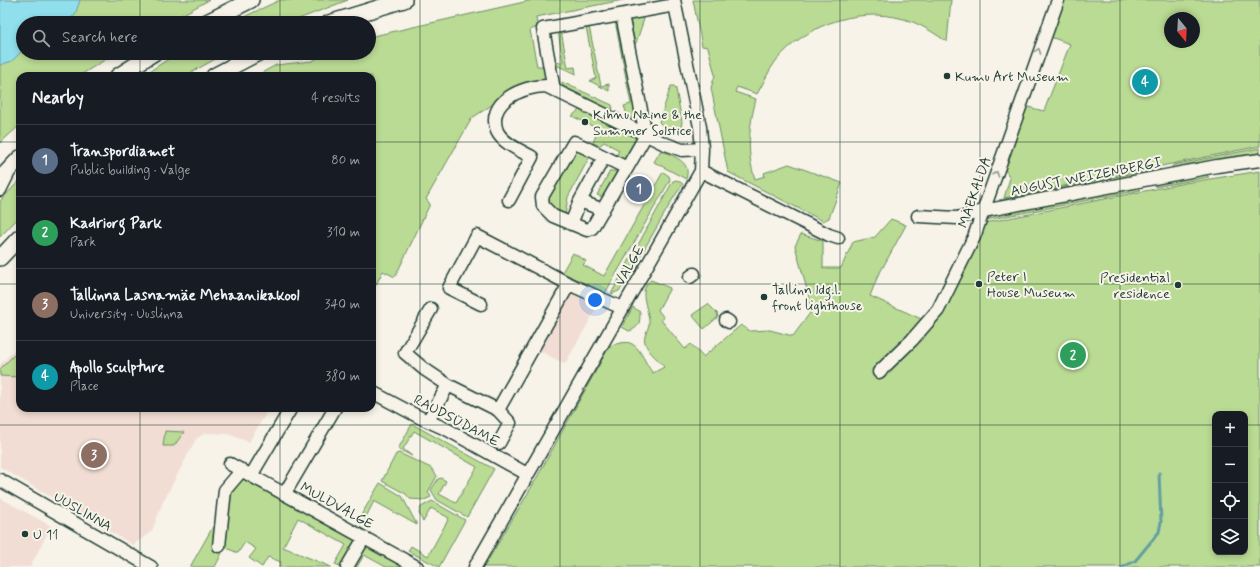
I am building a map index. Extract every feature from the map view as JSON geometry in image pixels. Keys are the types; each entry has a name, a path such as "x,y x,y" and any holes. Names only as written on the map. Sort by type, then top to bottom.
{"main road":[{"path":"219,16 251,0"},
{"path":"352,16 404,0"},
{"path":"124,72 143,60"},
{"path":"222,72 245,60"},
{"path":"0,179 16,162"},
{"path":"2,257 16,241"}],"street":[{"name":"MÄEKALDA","path":"879,372 912,340 938,310 974,237 1058,0"},
{"path":"554,90 543,30 675,3"},
{"name":"VALGE","path":"475,567 701,171 702,149 700,127 675,3"},
{"path":"622,15 646,135 603,210 592,228 587,230 553,216 543,206 542,197 574,142 627,168"},
{"path":"509,200 532,158 504,141 497,132 495,118 497,109 504,101 526,89 537,86 546,86 646,135 682,150 702,149"},
{"path":"571,224 580,201 604,157"},
{"name":"AUGUST WEIZENBERGI","path":"918,216 957,218 983,211 1217,166 1260,160"},
{"path":"0,175 16,162"},
{"path":"0,190 16,162"},
{"path":"701,171 829,235 838,238"},
{"path":"580,201 603,210"},
{"path":"481,304 449,288 477,236 569,284 622,308"},
{"path":"498,410 569,284"},
{"path":"431,309 405,353 424,369 448,385 498,410 510,423 499,443"},
{"path":"428,421 448,385"},
{"name":"RAUDSÜDAME","path":"376,394 448,430 527,474"},
{"path":"219,546 225,490 247,472 288,412"},
{"path":"285,493 333,412"},
{"name":"MULDVALGE","path":"230,464 417,567"},
{"name":"UUSLINNA","path":"0,480 151,567"},
{"path":"347,567 364,538"}],"shaded area":[{"path":"561,280 600,302 565,364 528,345"},
{"path":"16,348 16,412 267,412 249,442 228,434 205,433 196,439 162,504 152,531 133,545 0,467 0,365"},
{"path":"0,498 51,526 30,567 0,567"}],"green space":[{"path":"0,0 209,0 180,16 16,16 16,60 105,60 85,72 16,72 16,129 0,143"},
{"path":"280,0 348,0 306,16 246,16"},
{"path":"533,0 623,0 536,17 537,27 530,30 537,66 544,66 546,77 519,87 472,118 426,199 430,204 395,277 383,271 376,284 376,72 263,72 276,65 314,60 376,60 376,35"},
{"path":"693,0 951,0 947,42 922,26 895,17 876,15 857,16 838,20 803,36 788,48 775,62 757,94 737,87 735,92 756,99 750,129 750,159 755,179 765,176 764,173 789,164 842,183 829,218 823,221 728,172 711,88 715,75 708,47 702,46"},
{"path":"1058,0 1260,0 1260,146 1004,198 1010,178 1003,166 1024,106 1044,111 1070,44 1045,35"},
{"path":"645,16 636,43 635,44 630,19"},
{"path":"615,21 617,21 636,116 635,119 628,117 624,106 631,104"},
{"path":"589,26 601,86 609,84 609,91 590,81 596,78 586,27"},
{"path":"558,31 561,31 568,68 575,67 576,74 556,65 557,63 563,62"},
{"path":"167,60 214,60 192,72 148,72"},
{"path":"562,82 612,105 613,109 611,110 563,86"},
{"path":"671,86 674,86 676,89 682,122 678,131 666,129 659,122"},
{"path":"580,109 634,135 636,140 628,157 624,160 616,157 619,150 604,142 599,146 593,143 598,129 572,116"},
{"path":"1260,148 1260,153 1171,169 1173,165"},
{"path":"575,149 590,156 568,197 565,216 551,210 547,199"},
{"path":"661,150 681,160 686,168 686,179 654,162"},
{"path":"1159,168 1160,171 1003,202 999,200"},
{"path":"610,171 615,171 618,177 605,198 597,195"},
{"path":"1260,171 1260,567 484,567 531,488 609,347 627,342 636,347 653,373 664,367 649,351 644,339 649,321 644,294 647,284 651,280 670,288 658,310 664,318 661,320 685,349 691,344 703,357 741,325 750,331 770,330 793,336 810,313 809,297 795,246 801,234 823,241 823,268 841,268 853,242 875,237 891,219 906,225 877,278 870,296 928,322 979,224 1185,183"},
{"path":"663,172 669,176 670,180 604,295 567,275 566,277 561,274 573,253 586,261 583,265 604,276"},
{"path":"1205,174 1209,177 1155,187 1158,183"},
{"path":"677,180 683,184 623,286 619,291 611,294 673,181"},
{"path":"16,184 16,220 0,237 0,201"},
{"path":"1138,187 1141,190 986,220 995,215"},
{"path":"708,304 717,313 718,317 704,329 692,315"},
{"path":"633,307 640,312 639,321 633,330 629,331 622,327"},
{"path":"16,353 16,377 0,376 0,369"},
{"path":"412,424 494,469 467,517 437,500 431,490 438,479 441,478 446,481 439,494 456,503 477,467 414,431 403,449 412,456 398,449"},
{"path":"165,431 184,432 174,446 163,446"},
{"path":"399,453 431,468 437,476 428,492 431,497 424,500 410,499 406,494 382,481 396,454"},
{"path":"246,478 359,537 343,567 335,564 346,545 298,518 283,547 331,567 279,567 281,562 268,557 262,567 249,558 256,549 245,542 238,553 224,547 226,519 230,499 239,483"},
{"path":"380,483 402,496 417,525 374,501 364,521 360,517"},
{"path":"432,501 465,520 439,567 408,551 411,546 428,556 449,518 431,508 423,522 419,513 421,507"},
{"path":"219,516 214,545 222,553 215,567 190,567"},
{"path":"367,544 408,567 386,567 364,555 357,567 350,567"}],"water":[{"path":"0,0 80,0 74,16 16,16 16,57 12,61 0,65"}],"waterway":[{"path":"1123,567 1135,561 1159,532 1161,522 1159,473"}],"place":[{"name":"Kumu Art Museum","path":"947,76"},
{"name":"Apollo sculpture","path":"1145,82"},
{"name":"Kihnu Naine & the Summer Solstice","path":"585,122"},
{"name":"Transpordiamet","path":"639,189"},
{"name":"Peter I House Museum","path":"979,284"},
{"name":"Presidential residence","path":"1178,285"},
{"name":"Tallinn ldg.l. front lighthouse","path":"764,297"},
{"name":"Kadriorg Park","path":"1073,355"},
{"name":"Tallinna Lasnamäe Mehaanikakool","path":"94,455"},
{"name":"U 11","path":"25,534"}]}
